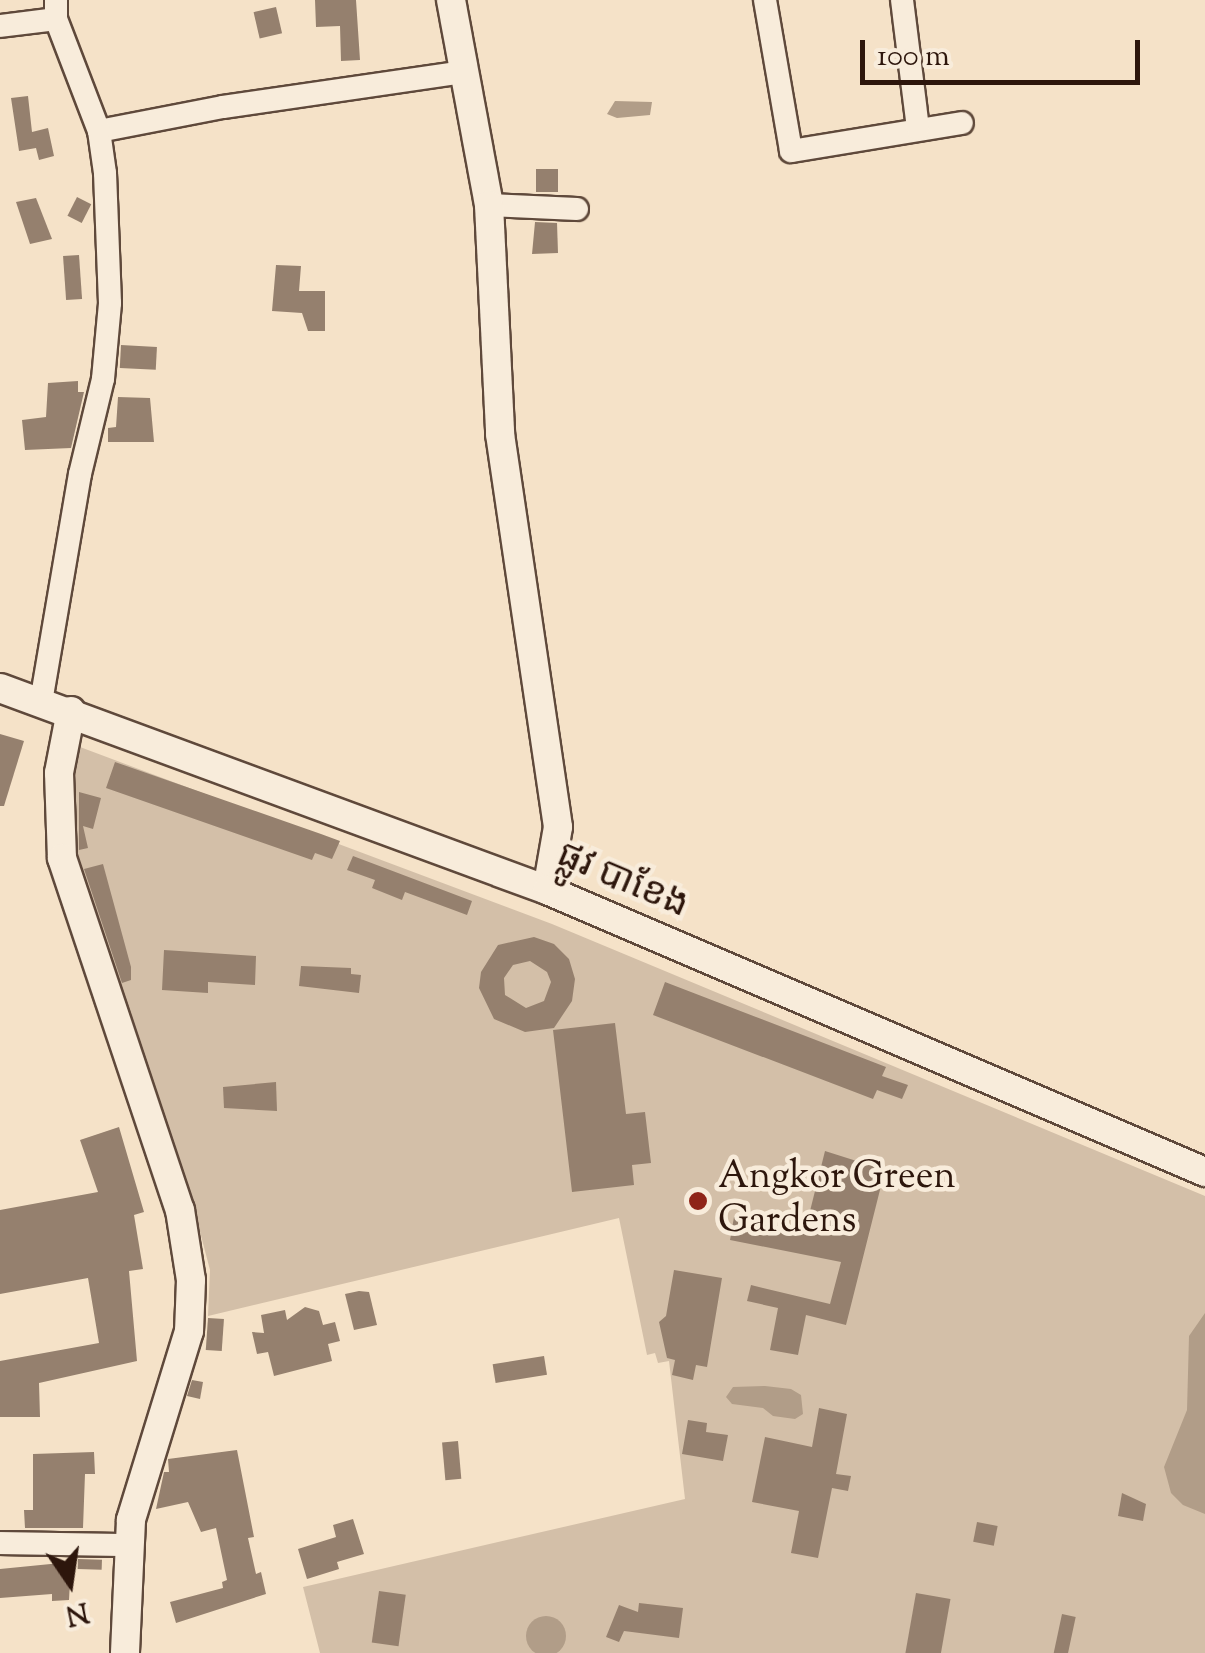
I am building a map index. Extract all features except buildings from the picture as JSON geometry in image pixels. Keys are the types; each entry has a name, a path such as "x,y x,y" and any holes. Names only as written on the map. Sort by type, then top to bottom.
{"street":[{"path":"452,0 489,205 500,434 558,826 547,890"},
{"path":"765,0 791,151 962,123"},
{"path":"902,0 918,129"},
{"path":"0,26 56,10 99,131 107,202 109,330 41,702"},
{"path":"99,131 223,107 464,72"},
{"path":"489,205 577,209"},
{"name":"ផ្លូវ បាខែង","path":"0,688 71,711 547,890 1205,1172"},
{"path":"71,711 59,773 62,858 180,1210 191,1280 189,1331 138,1493 126,1545 125,1653"},
{"path":"0,1543 126,1545"}],"shaded area":[{"path":"615,101 652,102 650,115 617,118 607,114"},
{"name":"Angkor Green Gardens","path":"72,744 552,924 1205,1196 1205,1653 320,1653 303,1587 685,1499 669,1361 658,1363 655,1353 647,1355 619,1218 208,1316 210,1270 193,1205 71,841"},
{"path":"1205,1313 1205,1514 1183,1505 1171,1493 1164,1467 1187,1410 1189,1336"},
{"path":"733,1387 791,1389 801,1395 803,1414 795,1419 773,1416 763,1408 732,1404 726,1397"},
{"path":"546,1616 560,1622 566,1636 560,1650 546,1656 532,1650 526,1636 532,1622"}],"place":[{"name":"Angkor Green Gardens","path":"698,1201"}]}
